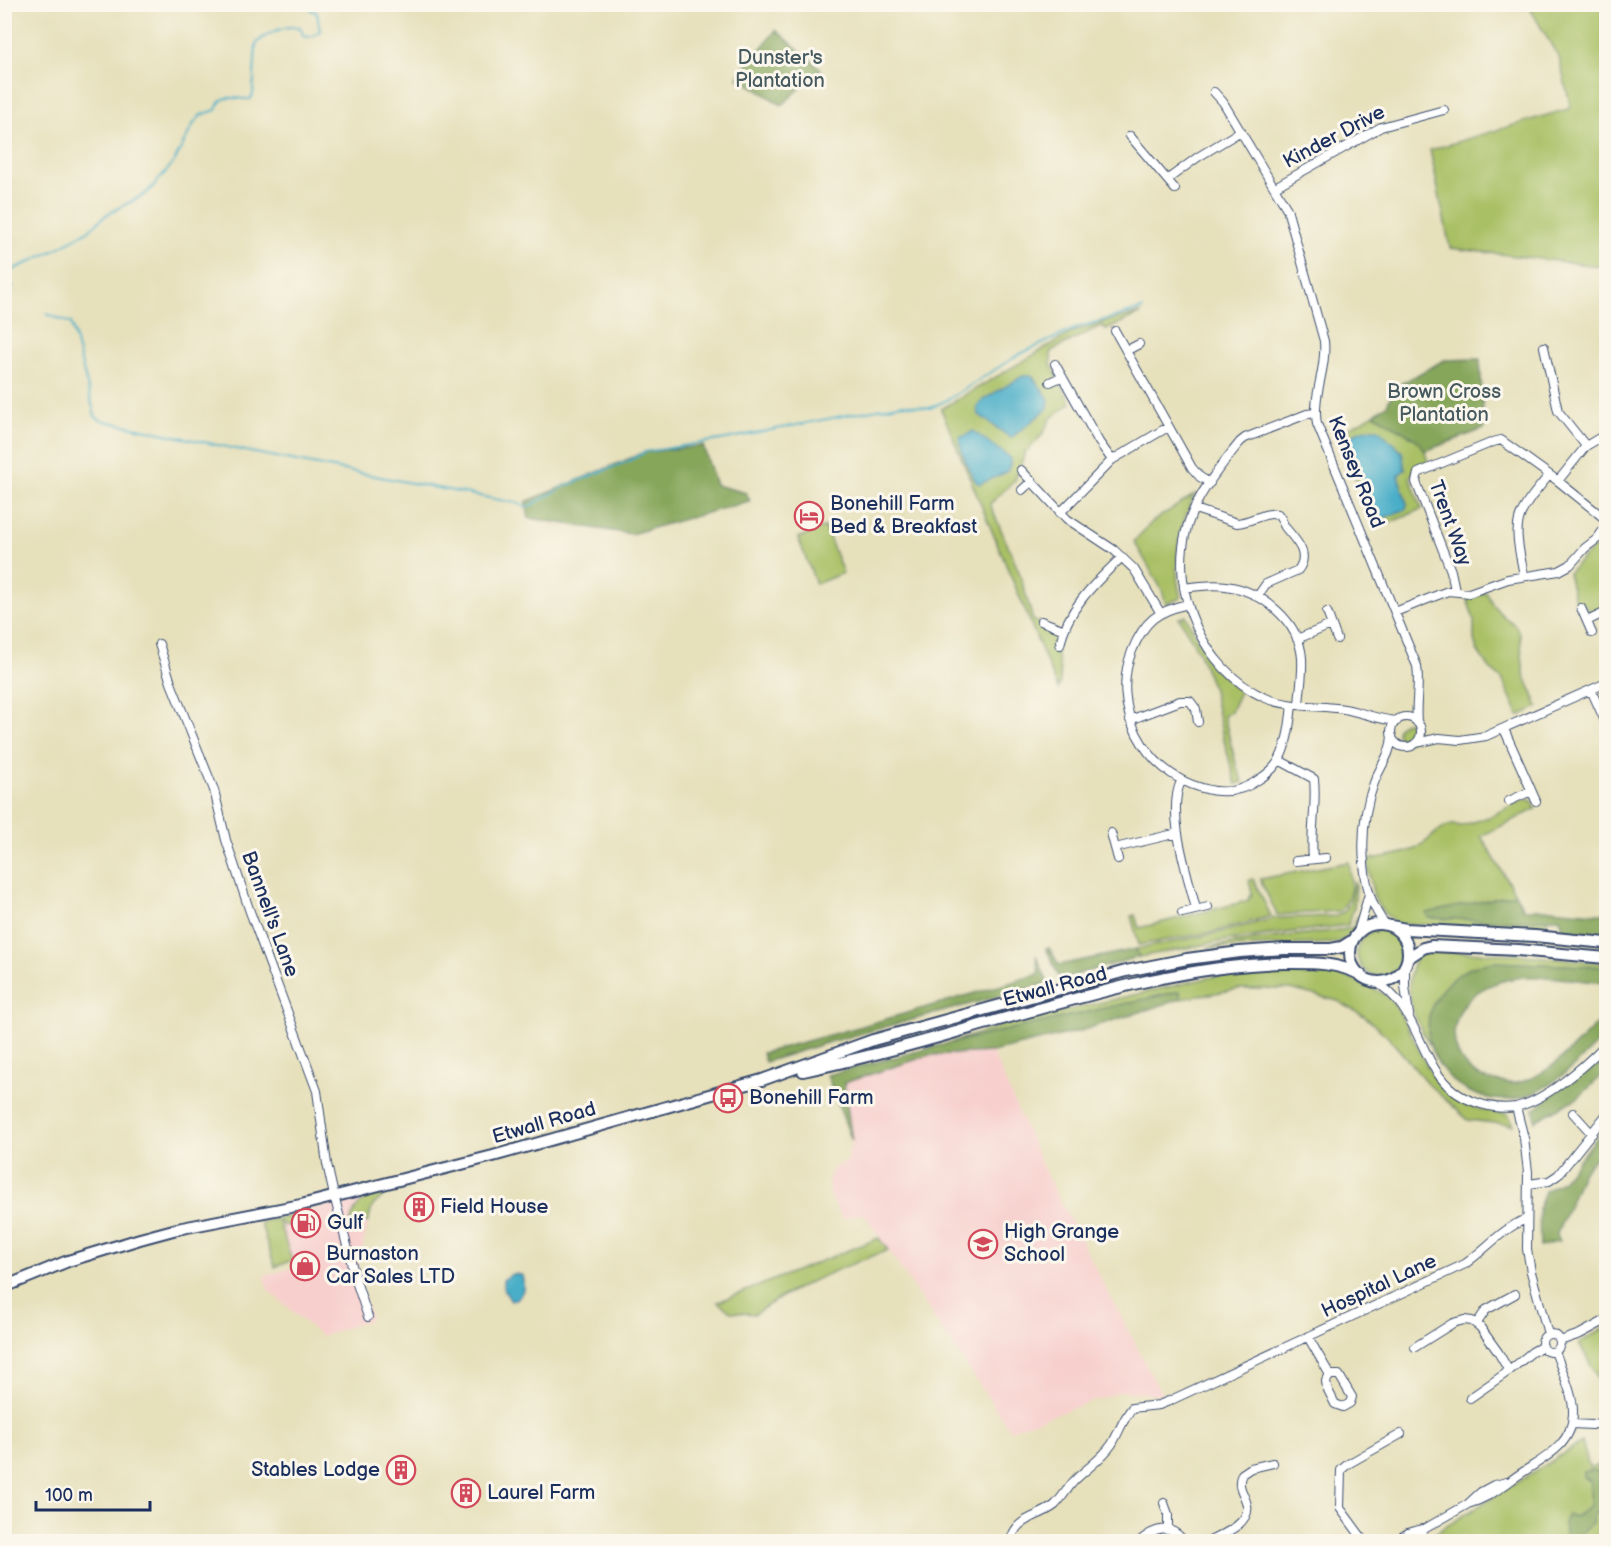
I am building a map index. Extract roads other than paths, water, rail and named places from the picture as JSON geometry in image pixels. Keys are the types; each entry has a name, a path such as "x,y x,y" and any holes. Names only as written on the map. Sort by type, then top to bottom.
{"highway":[{"path":"1606,943 1535,936 1413,930 1380,924 1367,927 1355,937 1351,950 1352,961 1361,975 1374,981 1395,977 1406,962 1423,948 1431,946 1518,950 1606,958"},
{"path":"1389,925 1397,929 1408,945 1406,962"},
{"name":"Etwall Road","path":"762,1080 858,1045 1126,971 1187,959 1240,952 1331,949 1342,947 1355,937"},
{"name":"Etwall Road","path":"4,1287 68,1261 177,1229 334,1198 570,1135 762,1080 862,1058 1086,997 1191,972 1236,966 1300,963 1335,965 1361,975"}],"street":[{"name":"Kensey Road","path":"1214,92 1241,131 1293,222 1324,341 1324,359 1316,394 1315,413 1323,438 1417,666 1419,680 1416,702 1419,725"},
{"name":"Kinder Drive","path":"1275,187 1381,127 1444,110"},
{"path":"1168,179 1198,157 1241,131"},
{"path":"1130,136 1175,189"},
{"path":"1114,331 1192,468 1210,483"},
{"path":"1126,351 1139,344"},
{"path":"1544,347 1558,411 1586,446"},
{"path":"1055,364 1098,442 1112,460"},
{"path":"1050,382 1061,377"},
{"path":"1315,413 1245,438 1210,483 1186,529 1182,549 1184,588 1188,604 1205,643 1216,660 1232,676 1263,696 1296,705 1344,709 1377,718 1411,718 1439,738"},
{"path":"1060,513 1112,460 1167,427"},
{"path":"1558,481 1586,446 1606,434"},
{"name":"Trent Way","path":"1395,612 1448,591 1469,593 1501,580 1545,574 1565,568 1597,539 1606,526 1602,514 1504,442 1497,440 1418,473 1416,482 1451,571 1455,591"},
{"path":"1021,470 1071,523 1107,545 1134,569 1160,612"},
{"path":"1524,576 1519,519 1526,504 1549,475"},
{"path":"1022,490 1032,481"},
{"path":"1195,509 1237,524 1266,514 1278,514 1295,536 1303,553 1301,566 1298,570 1266,584 1257,597"},
{"path":"1060,645 1062,629 1070,613 1122,557"},
{"path":"1184,588 1203,585 1228,586 1257,597 1282,616 1297,639 1302,656 1296,705 1288,737 1279,760 1251,785 1234,791 1207,790 1181,781 1162,768 1147,752 1130,720 1125,686 1126,669 1140,632 1160,612 1188,604"},
{"path":"1581,608 1592,633"},
{"path":"1327,612 1336,639"},
{"path":"1587,621 1606,612"},
{"path":"1041,621 1062,629"},
{"path":"1297,639 1331,625"},
{"name":"Bannell's Lane","path":"159,644 171,683 214,790 226,840 249,909 317,1090 334,1198 368,1317"},
{"path":"1388,758 1412,745 1439,738 1472,739 1486,736 1606,683"},
{"path":"1591,690 1606,723"},
{"path":"1130,720 1180,701 1190,701 1196,709 1198,722"},
{"path":"1389,925 1381,918 1369,894 1363,838 1364,820 1374,783 1388,758 1392,734 1399,719 1411,710 1416,702"},
{"path":"1377,718 1399,745 1412,745 1420,736 1419,725"},
{"path":"1504,729 1536,801"},
{"path":"1279,760 1314,779 1311,843 1313,859"},
{"path":"1181,781 1176,793 1178,833 1197,909"},
{"path":"1509,801 1532,791"},
{"path":"1111,833 1118,859"},
{"path":"1115,848 1178,833"},
{"path":"1296,861 1326,858"},
{"path":"1355,937 1369,894"},
{"path":"1182,913 1208,907"},
{"path":"1406,962 1405,986 1409,1017"},
{"path":"1374,981 1392,993 1409,1017 1436,1070 1450,1087 1463,1097 1480,1104 1500,1108 1516,1107 1541,1096 1606,1044"},
{"path":"1516,1107 1524,1138 1529,1184 1526,1219 1527,1249 1548,1334"},
{"path":"1573,1113 1592,1134"},
{"path":"1529,1184 1553,1178 1606,1115"},
{"name":"Hospital Lane","path":"1011,1542 1014,1531 1022,1521 1054,1505 1075,1480 1099,1461 1112,1445 1132,1408 1159,1405 1169,1401 1466,1264 1507,1229 1526,1219"},
{"path":"1477,1323 1486,1310 1515,1294"},
{"path":"1416,1347 1453,1323 1464,1320 1477,1323 1509,1371"},
{"path":"1560,1341 1580,1334 1606,1320"},
{"path":"1543,1346 1550,1352 1559,1347 1560,1341 1557,1336 1548,1334"},
{"path":"1543,1346 1544,1338 1548,1334"},
{"path":"1308,1337 1330,1376"},
{"path":"1470,1398 1543,1346"},
{"path":"1407,1542 1426,1528 1468,1504 1501,1489 1509,1481 1556,1450 1572,1424 1573,1405 1555,1351"},
{"path":"1572,1424 1598,1423"},
{"path":"1365,1542 1340,1508 1341,1470 1401,1434"},
{"path":"1208,1542 1239,1524 1246,1516 1247,1506 1239,1488 1242,1474 1251,1468 1273,1462"},
{"path":"1164,1503 1168,1529"},
{"path":"1394,1542 1408,1533 1426,1528"},
{"path":"1139,1542 1157,1530 1168,1529 1177,1533 1184,1542"}],"water":[{"path":"1023,376 1032,376 1049,399 1048,408 1011,438 978,414 977,407 984,399"},
{"path":"1367,429 1378,429 1402,452 1405,469 1398,476 1407,504 1406,509 1382,519 1377,516 1354,460 1345,447 1344,440"},
{"path":"973,431 1010,458 1007,472 980,484 976,482 968,466 959,437"},
{"path":"512,1274 522,1275 523,1288 519,1297 511,1301 504,1290 503,1280"}],"waterway":[{"path":"4,304 13,288 7,277 8,272 55,250 88,231 106,215 147,193 174,162 194,123 201,115 216,110 218,104 226,98 251,99 256,44 270,33 288,27 300,27 304,37 313,36 320,31 317,13 311,10 313,4"},
{"path":"47,314 71,323 95,416 100,420 528,507 565,486 645,452 726,439 903,404 930,408 949,399 1018,355 1079,327 1143,309"}],"place":[{"name":"Bonehill Farm Bed & Breakfast","path":"809,516"},
{"name":"Bonehill Farm","path":"728,1098"},
{"name":"Field House","path":"419,1207"},
{"name":"Gulf","path":"306,1223"},
{"name":"High Grange School","path":"983,1244"},
{"name":"Burnaston Car Sales LTD","path":"305,1266"},
{"name":"Stables Lodge","path":"401,1470"},
{"name":"Laurel Farm","path":"466,1493"}],"park label":[{"name":"Dunster's Plantation","path":"780,70"},
{"name":"Brown Cross Plantation","path":"1444,404"}]}
